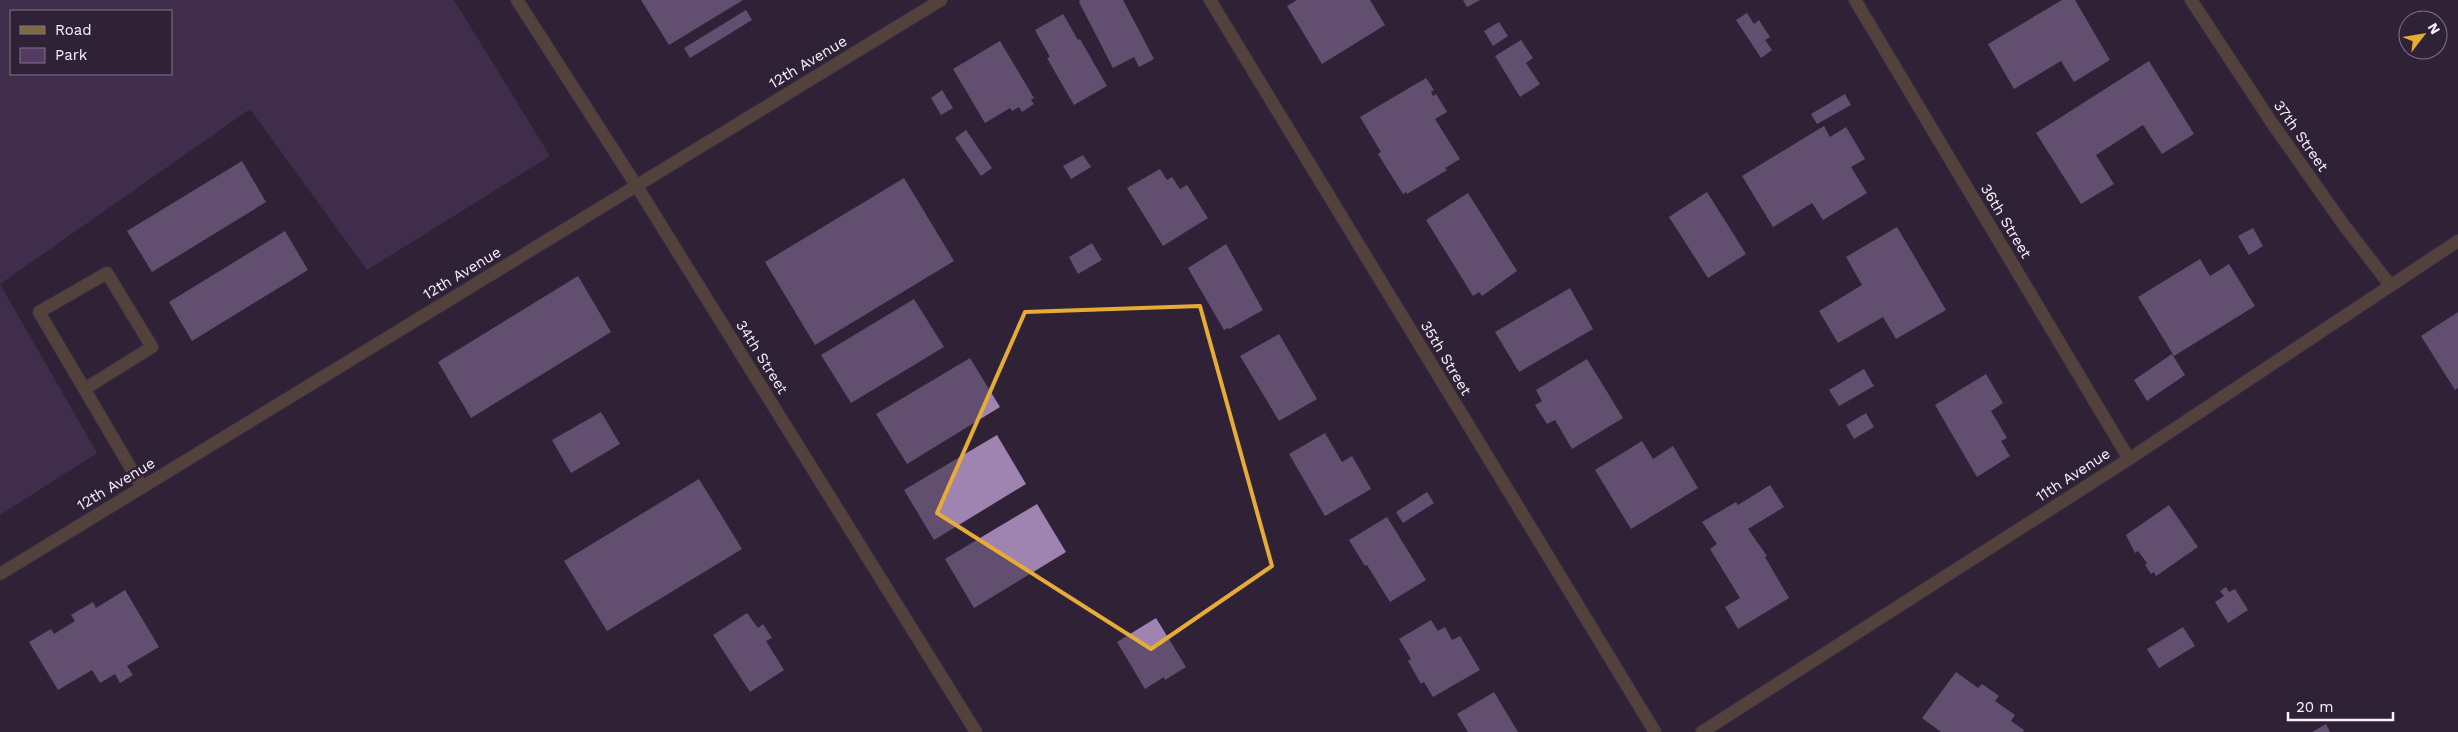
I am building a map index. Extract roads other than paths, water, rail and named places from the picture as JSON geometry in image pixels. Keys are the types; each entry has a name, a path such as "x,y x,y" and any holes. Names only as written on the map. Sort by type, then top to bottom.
{"street":[{"name":"34th Street","path":"517,0 636,185 976,732"},
{"name":"12th Avenue","path":"0,574 941,0"},
{"name":"35th Street","path":"1210,0 1655,732"},
{"name":"36th Street","path":"1855,0 2129,459"},
{"name":"37th Street","path":"2192,0 2277,131 2343,224 2390,285"},
{"name":"11th Avenue","path":"1702,732 2129,459 2458,241"},
{"path":"86,388 152,347 107,273 39,312 86,388 142,487"}]}
